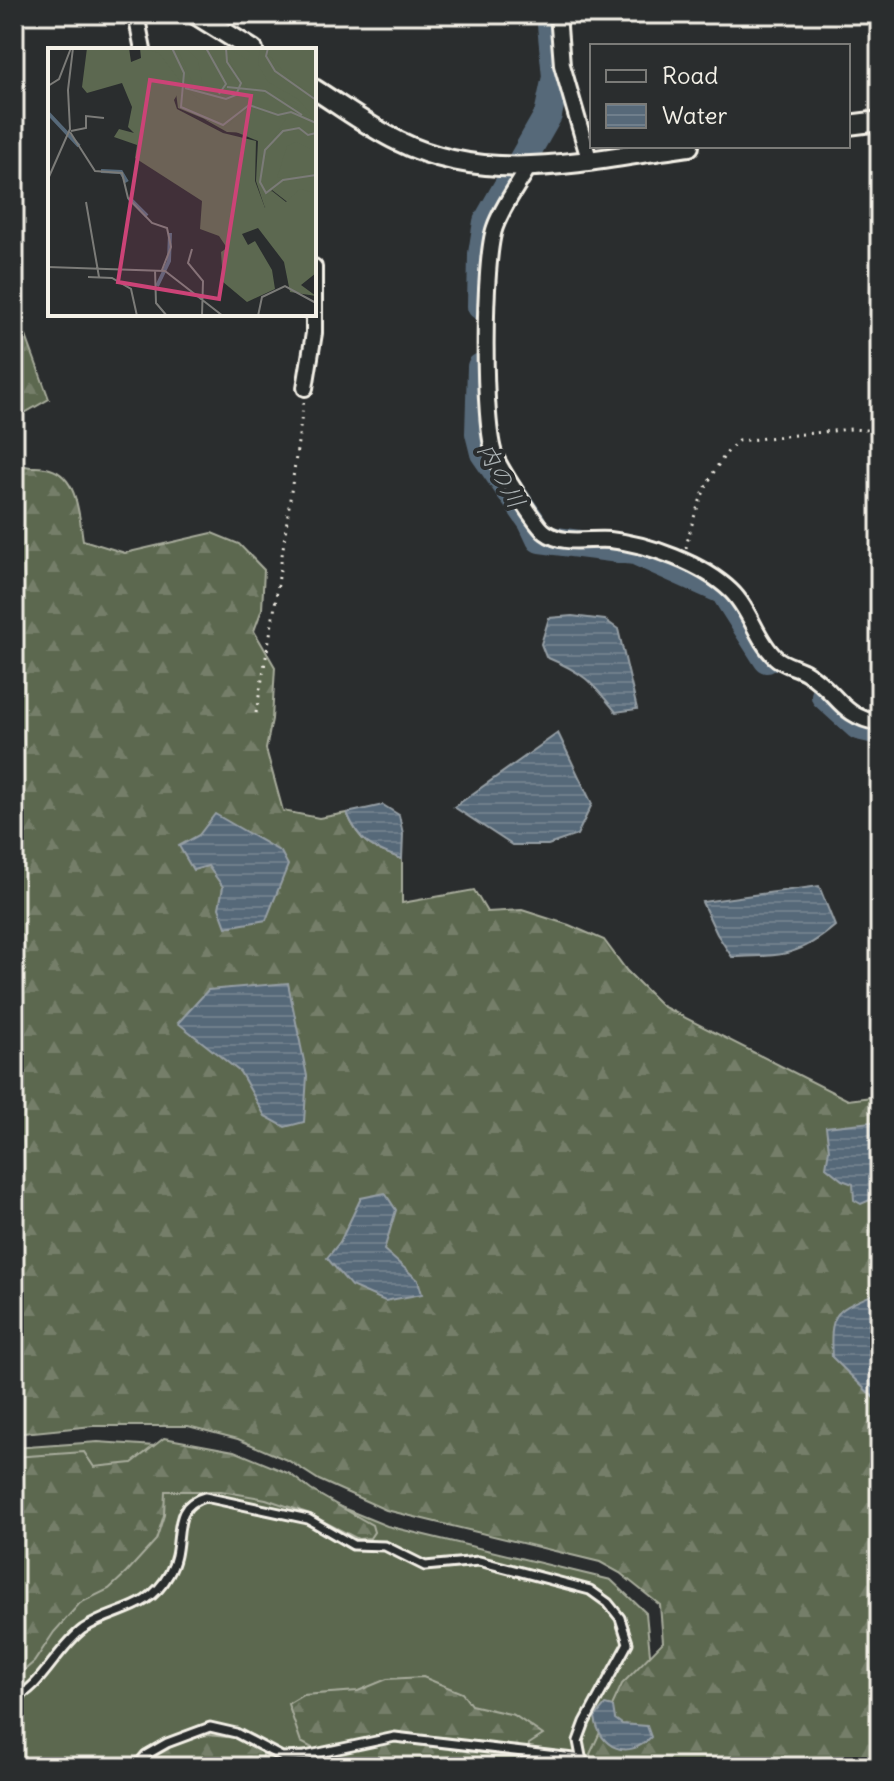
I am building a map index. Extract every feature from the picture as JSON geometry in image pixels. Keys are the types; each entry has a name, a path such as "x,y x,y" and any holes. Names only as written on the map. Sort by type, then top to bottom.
{"street":[{"path":"136,14 143,48"},
{"path":"195,14 250,48"},
{"path":"558,14 562,65 589,159"},
{"path":"316,90 397,141 450,161 528,168 674,148"},
{"path":"850,125 880,121"},
{"path":"528,168 494,227 488,286 486,373 494,456 544,532 563,540 608,540 636,544 684,559 732,591 775,658 818,680 845,709 862,721 880,723"},
{"path":"305,388 314,316"}],"lane":[{"path":"14,1698 23,1695 36,1683 65,1644 86,1627 129,1610 146,1600 164,1583 174,1565 182,1511 190,1501 205,1497 308,1519 353,1545 385,1546 425,1566 479,1561 590,1590 608,1603 620,1618 628,1643 585,1722 578,1741 583,1763 395,1737 305,1756 282,1757 236,1733 210,1727 167,1743 146,1755 136,1767"},
{"path":"277,1767 282,1757"}],"path":[{"path":"256,713 281,565 305,388"},
{"path":"684,559 693,517 726,451 738,441 851,429 880,431"}],"green space":[{"path":"14,303 49,399 14,419"},
{"path":"14,461 50,469 66,480 76,498 83,540 125,553 212,533 239,544 264,570 262,609 254,631 275,667 272,719 266,749 283,811 319,818 347,813 368,844 402,859 402,903 474,890 487,912 522,910 569,925 604,940 627,971 662,1006 848,1100 880,1096 880,1767 593,1767 590,1754 622,1684 663,1642 660,1605 620,1573 600,1562 386,1510 238,1439 188,1426 93,1426 14,1434"},
{"path":"164,1438 234,1451 290,1474 311,1490 372,1525 374,1532 370,1538 358,1539 307,1513 266,1499 221,1491 165,1491 164,1515 156,1540 109,1589 80,1603 54,1632 34,1662 14,1679 14,1457 84,1452 94,1467 132,1463"},
{"path":"98,1442 198,1449 387,1526 611,1580 646,1613 655,1705 679,1767 14,1767 14,1448"},
{"path":"423,1677 462,1693 471,1705 514,1715 543,1735 529,1744 526,1767 336,1767 329,1757 301,1742 288,1704 303,1695 358,1691 387,1679"},
{"path":"208,1735 236,1738 260,1750 263,1756 259,1762 248,1757 215,1767 146,1767 174,1744"}],"water":[{"path":"572,616 605,620 618,629 637,709 616,712 586,678 546,657 541,644 549,618"},
{"path":"558,733 592,804 577,835 548,845 512,845 454,807"},
{"path":"383,805 399,815 403,834 402,859 368,844 347,813"},
{"path":"215,814 281,852 288,865 266,920 226,927 219,908 223,887 208,866 193,870 179,846 199,835"},
{"path":"819,886 835,926 810,944 776,955 732,957 702,902"},
{"path":"288,983 307,1076 304,1122 285,1127 265,1116 240,1072 178,1023 208,990"},
{"path":"880,1121 880,1186 874,1188 870,1200 861,1204 854,1200 853,1184 842,1180 826,1167 829,1150 826,1127"},
{"path":"385,1193 396,1210 384,1250 418,1280 422,1294 385,1301 351,1286 327,1258 340,1242 361,1198"},
{"path":"876,1293 880,1295 880,1404 832,1357 831,1341 838,1314"},
{"path":"605,1705 613,1707 615,1719 622,1724 647,1726 651,1737 633,1748 616,1748 608,1743 602,1737 595,1717"}],"waterway":[{"name":"内の川","path":"481,306 482,254 487,222 548,115 556,77 550,14"},
{"name":"内の川","path":"481,367 479,433 484,453 532,522 540,539 635,551 724,591 767,659"},
{"name":"内の川","path":"825,696 858,726 880,731"}]}
